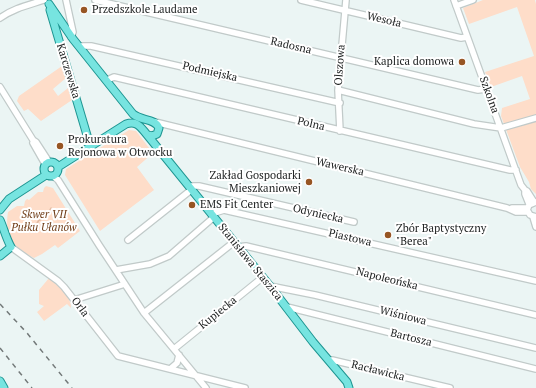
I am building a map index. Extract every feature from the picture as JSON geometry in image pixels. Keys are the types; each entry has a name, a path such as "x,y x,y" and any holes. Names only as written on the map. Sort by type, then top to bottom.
{"main road":[{"path":"47,1 72,38 107,80 130,111 137,117 153,122 158,126 158,148"},
{"name":"Karczewska","path":"47,1 89,142"},
{"path":"60,46 72,38"},
{"path":"0,210 9,199 52,170 89,142 128,118 137,117"},
{"path":"146,133 145,125 153,122"},
{"path":"0,203 127,123 136,123 146,133 152,136 158,132"},
{"name":"Stanisława Staszica","path":"146,133 287,307 348,384 349,388"},
{"name":"Orla","path":"0,210 0,219 5,230 2,232 11,247"},
{"path":"0,256 11,247"},
{"name":"Stanisława Staszica","path":"341,376 345,388"}],"street":[{"path":"66,0 73,32 72,38"},
{"name":"Radosna","path":"95,0 478,90 487,89"},
{"name":"Wesoła","path":"301,0 461,38 467,37"},
{"name":"Olszowa","path":"340,131 340,103 338,90 346,0"},
{"name":"Szkolna","path":"454,0 516,170 522,185 527,191 534,217"},
{"path":"456,6 473,0"},
{"path":"0,18 18,8 47,1"},
{"name":"Podmiejska","path":"79,46 91,46 340,103"},
{"name":"Polna","path":"107,80 114,77 340,131 510,170 516,170"},
{"path":"0,87 36,142 99,245 144,313 206,388"},
{"path":"338,90 474,124 501,128 536,118"},
{"name":"Wawerska","path":"153,122 507,208 516,212 531,206"},
{"name":"Wawerska","path":"158,132 174,126"},
{"name":"Odyniecka","path":"190,188 199,186 354,222"},
{"path":"128,240 190,188"},
{"name":"Piastowa","path":"212,216 224,210 536,281"},
{"path":"116,270 150,264 169,256 212,216"},
{"path":"534,217 536,227"},
{"path":"144,313 236,244"},
{"name":"Napoleońska","path":"236,244 536,315"},
{"name":"Orla","path":"11,247 58,281 118,356 196,377 245,388"},
{"name":"Kupiecka","path":"174,349 263,277"},
{"path":"74,300 125,284"},
{"name":"Wiśniowa","path":"270,286 315,295 536,348"},
{"name":"Bartosza","path":"287,307 536,369"},
{"path":"170,370 177,363 179,355"},
{"name":"Racławicka","path":"329,360 450,388"},
{"path":"216,388 223,383"}],"green space":[{"path":"483,0 535,0 536,194 531,189 529,182 520,167 501,116 502,108 530,99 522,76 491,87 485,72 534,56 517,7 469,24 463,8"},
{"path":"62,66 66,78 53,89 58,96 68,88 72,100 41,121 28,109 24,111 17,101 19,96"},
{"path":"129,130 136,131 153,153 137,167 154,190 100,231 65,175 66,169"},
{"name":"Skwer VII Pułku Ułanów","path":"46,186 53,188 80,231 58,248 55,245 34,258 21,250 12,240 7,228 8,212 17,206 24,206 27,199 29,200 38,192 43,192"},
{"path":"49,278 67,296 71,304 71,308 67,304 44,321 37,312 44,306 39,304 39,290"}],"waterway":[{"path":"40,220 46,217 51,208"},
{"path":"27,231 36,225 39,220"}],"railway":[{"path":"0,304 27,333 72,388"},
{"path":"0,348 32,388"}],"place":[{"name":"Przedszkole Laudame","path":"84,10"},
{"name":"Kaplica domowa","path":"462,62"},
{"name":"Prokuratura Rejonowa w Otwocku","path":"60,146"},
{"name":"Zakład Gospodarki Mieszkaniowej","path":"309,182"},
{"name":"EMS Fit Center","path":"192,205"},
{"name":"Zbór Baptystyczny \"Berea\"","path":"388,235"}]}
